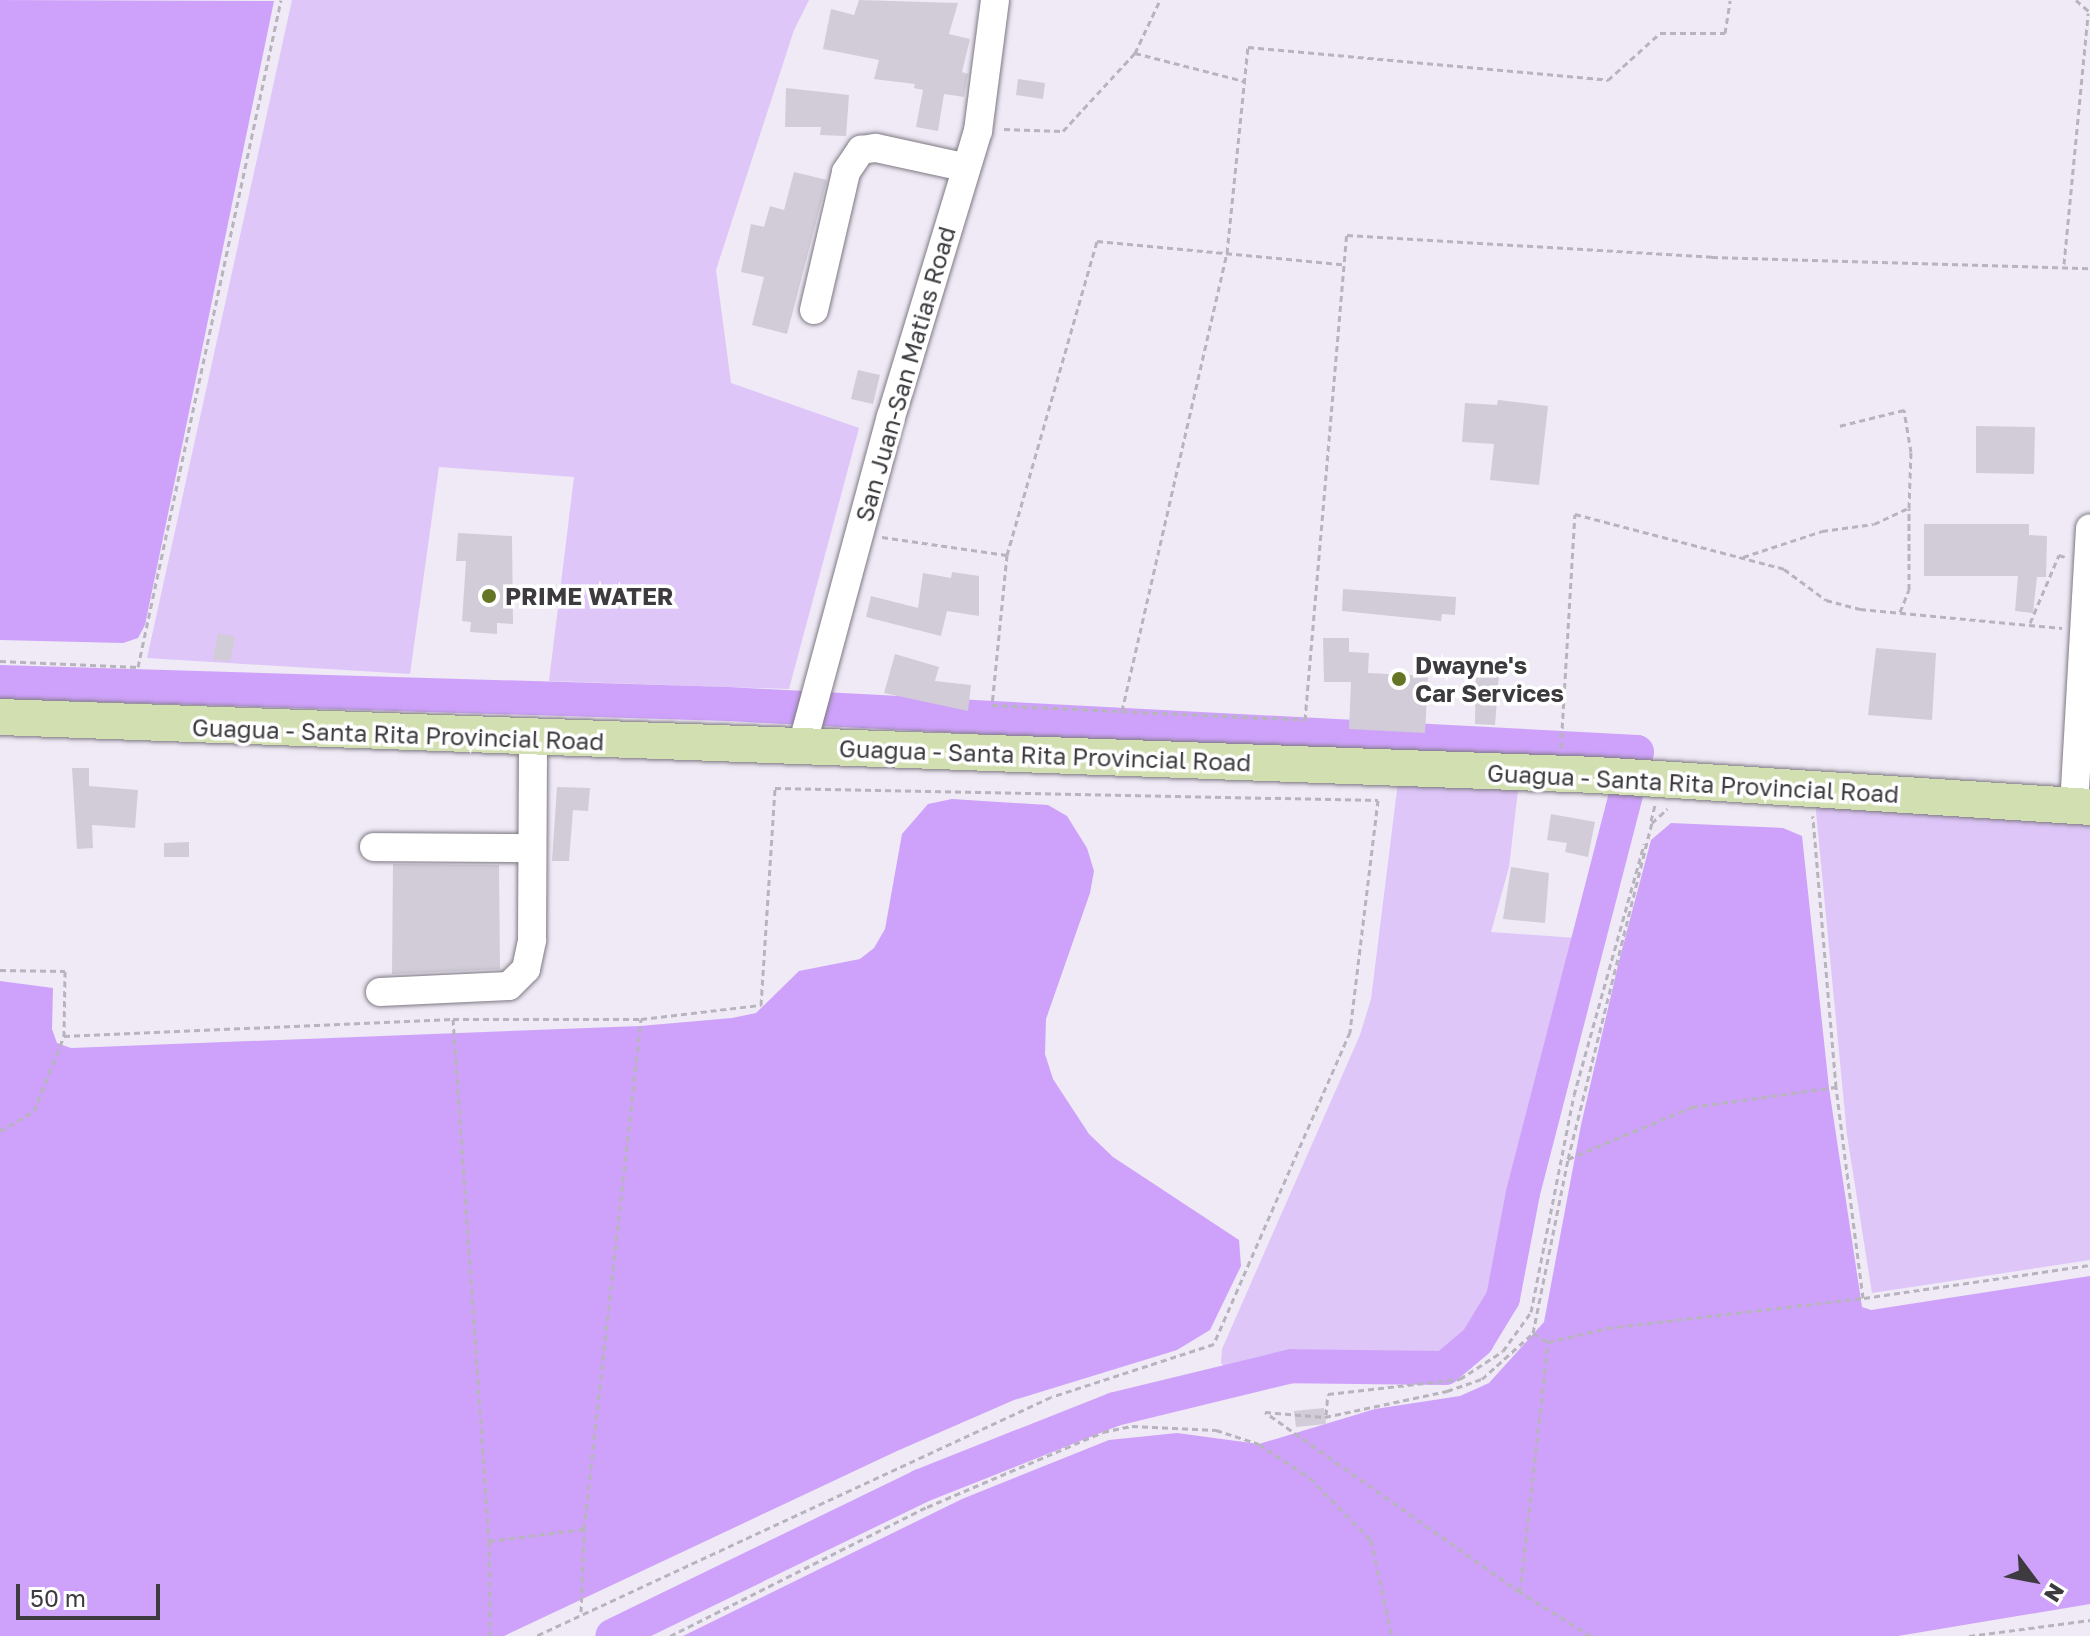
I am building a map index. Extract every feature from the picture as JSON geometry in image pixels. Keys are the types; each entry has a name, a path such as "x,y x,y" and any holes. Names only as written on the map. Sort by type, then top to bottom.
{"main road":[{"name":"Guagua - Santa Rita Provincial Road","path":"0,717 533,740 805,736 1596,775 1662,788 2082,807"}],"street":[{"name":"San Juan-San Matias Road","path":"805,736 963,167 978,131 995,0"},
{"path":"814,310 846,172 861,150 876,148 963,167"},
{"path":"2082,807 2090,528"},
{"path":"380,992 509,986 526,969 532,940 533,740"},
{"path":"374,847 532,848"}],"path":[{"path":"0,661 138,667 281,0"},
{"path":"994,128 1063,131 1135,53 1160,0"},
{"path":"1122,711 1227,253 1248,47 1608,80 1660,33 1725,33 1730,0"},
{"path":"2064,265 2089,12 2076,0"},
{"path":"1135,53 1244,81"},
{"path":"1342,264 1097,241 1007,555 992,705 1305,720 1342,264 1347,235 1712,257 2090,268"},
{"path":"1839,426 1904,410 1911,452 1909,590 1900,612"},
{"path":"1743,557 1822,531 1853,530 1909,508"},
{"path":"1560,774 1575,514 1784,569 1826,600 1900,612 2064,628 2071,623"},
{"path":"885,522 880,537 1007,555"},
{"path":"2030,623 2059,555 2071,559"},
{"path":"64,1036 453,1019 641,1019 761,1005 775,788 1378,800 1350,1032 1214,1344 1051,1397 581,1612 536,1636"},
{"path":"1591,1636 1520,1592 1265,1412 1325,1417 1482,1379 1533,1333 1568,1159 1652,823 1664,809 1662,788"},
{"path":"1325,1417 1328,1394 1460,1379 1503,1351 1531,1312 1574,1095 1662,788"},
{"path":"1808,811 1836,1087 1863,1298"},
{"path":"0,970 65,971 64,1036 34,1111 0,1131"},
{"path":"453,1019 489,1541 490,1636"},
{"path":"581,1612 584,1529 641,1019"},
{"path":"1568,1159 1692,1107 1836,1087"},
{"path":"1533,1333 1548,1342 1607,1328 1863,1298 2090,1265"},
{"path":"1520,1592 1548,1342"},
{"path":"670,1636 927,1507 1103,1432 1132,1426 1216,1430 1259,1444 1310,1478 1371,1540 1392,1636"},
{"path":"489,1541 584,1529"},
{"path":"1969,1636 2011,1633 2090,1620"}],"shaded area":[{"path":"0,0 274,1 145,625 138,638 123,643 0,640"},
{"path":"292,0 809,0 794,30 716,270 731,383 859,428 789,689 549,681 574,477 439,467 410,674 147,658"},
{"path":"1398,782 1519,782 1509,867 1491,932 1576,938 1499,1292 1471,1335 1440,1361 1285,1360 1228,1370 1221,1363 1222,1349 1360,1035 1371,999"},
{"path":"952,799 1048,805 1067,816 1087,848 1094,871 1090,893 1046,1019 1045,1054 1053,1079 1089,1134 1113,1157 1239,1240 1241,1266 1210,1330 1177,1350 1014,1400 897,1451 504,1636 0,1636 0,981 53,988 52,1029 57,1043 71,1048 640,1026 732,1018 756,1013 799,971 860,959 874,948 885,929 902,834 928,804"},
{"path":"1815,801 2090,822 2090,1260 1872,1293 1847,1135"},
{"path":"1671,823 1783,828 1802,836 1829,1088 1862,1307 1871,1310 2090,1276 2090,1604 1898,1636 683,1636 962,1499 1109,1440 1177,1433 1259,1444 1375,1409 1460,1396 1489,1383 1544,1322 1581,1125 1619,961 1651,840"}],"building":[{"path":"859,0 958,3 949,34 970,39 962,72 968,74 964,97 944,94 938,131 916,127 923,90 914,88 915,84 874,79 879,60 823,49 831,9 854,15"},
{"path":"1018,79 1045,83 1043,99 1016,95"},
{"path":"786,88 849,95 846,136 820,135 821,127 785,127"},
{"path":"794,172 827,180 787,334 752,325 764,277 741,272 751,224 764,227 770,206 784,210"},
{"path":"858,370 880,375 873,404 851,399"},
{"path":"1498,400 1548,406 1539,485 1490,480 1494,444 1462,442 1465,403 1497,405"},
{"path":"1976,426 2035,427 2034,474 1976,473"},
{"path":"1924,524 2029,524 2029,535 2047,536 2046,577 2037,577 2033,613 2015,611 2018,576 1924,576"},
{"name":"PRIME WATER","path":"458,533 512,536 513,624 497,623 497,634 470,632 471,622 462,621 466,561 456,561"},
{"path":"952,572 979,576 979,616 947,611 941,636 866,617 871,596 918,608 923,573 951,578"},
{"path":"1343,589 1456,597 1455,615 1442,614 1441,621 1342,611"},
{"path":"218,633 235,637 230,662 213,659"},
{"path":"1323,638 1349,638 1349,652 1369,653 1368,673 1428,676 1425,733 1349,729 1351,682 1324,682"},
{"path":"1876,648 1936,653 1932,720 1868,715"},
{"path":"895,654 939,667 935,681 971,685 968,711 884,693"},
{"path":"1476,660 1500,660 1495,725 1475,724"},
{"path":"72,768 89,768 89,786 138,790 135,828 92,825 93,848 77,849"},
{"path":"557,787 590,788 588,811 573,810 569,861 552,861"},
{"path":"1551,814 1595,822 1588,857 1565,852 1567,843 1547,840"},
{"path":"189,842 189,857 164,857 164,843"},
{"path":"393,864 499,865 500,969 392,974"},
{"path":"1511,867 1549,873 1545,923 1503,919"},
{"path":"1324,1408 1326,1424 1296,1427 1294,1411"}],"waterway":[{"path":"0,682 728,704 1637,752 1523,1193 1503,1298 1477,1341 1445,1368 1292,1366 1115,1409 921,1486 612,1636"}],"place":[{"name":"PRIME WATER","path":"489,596"},
{"name":"Dwayne's Car Services","path":"1399,679"}]}
